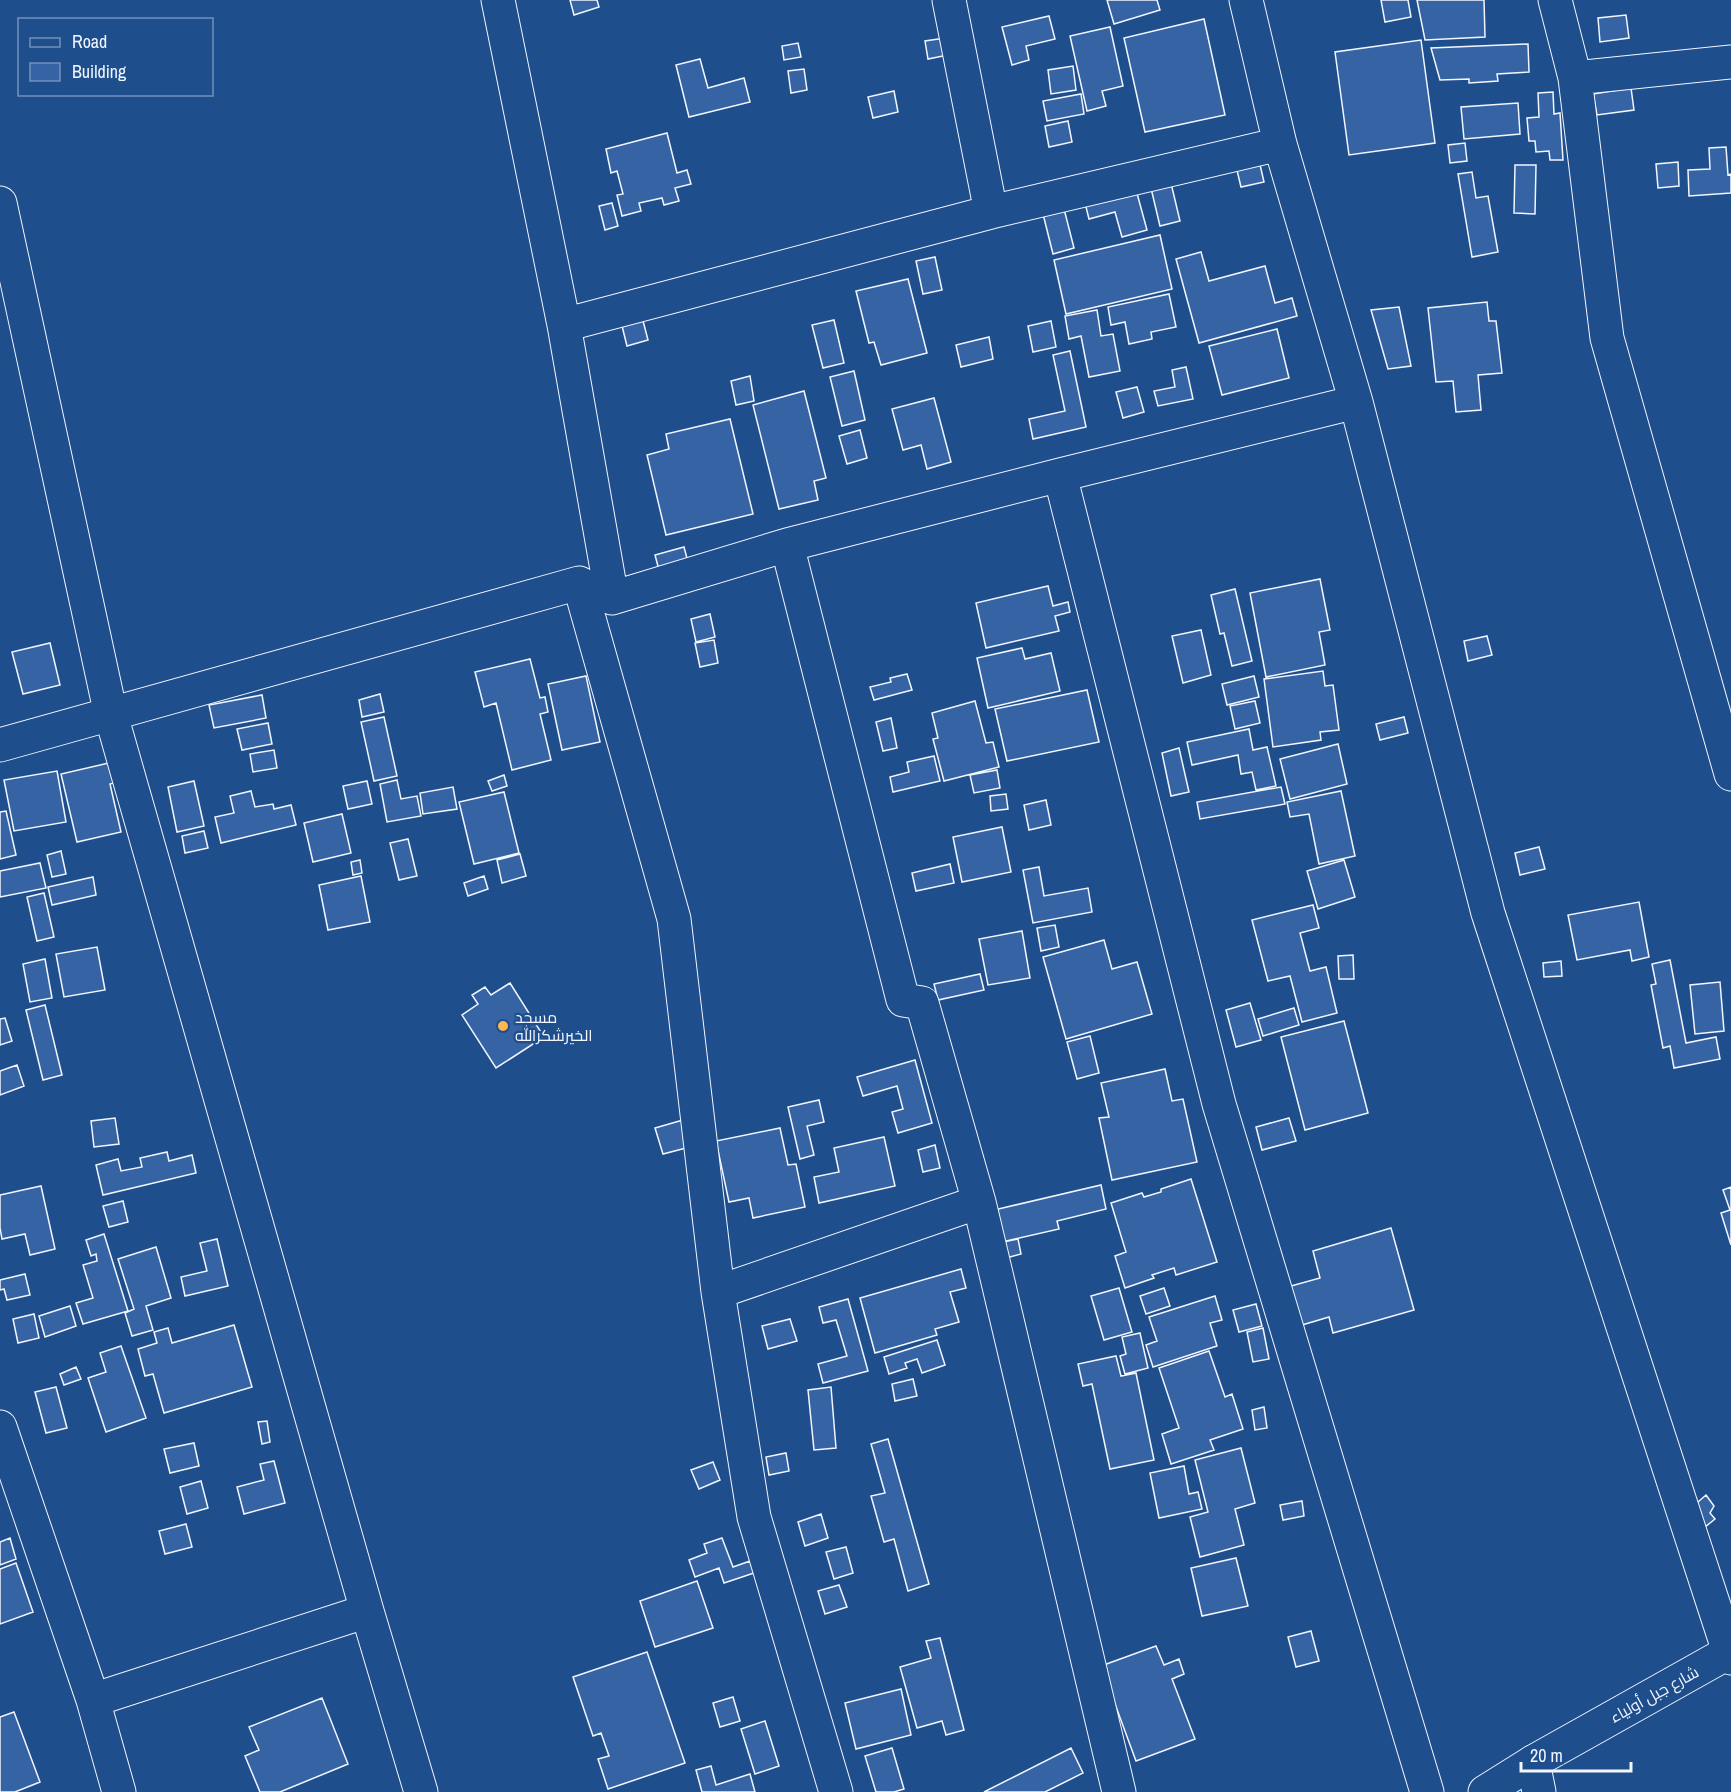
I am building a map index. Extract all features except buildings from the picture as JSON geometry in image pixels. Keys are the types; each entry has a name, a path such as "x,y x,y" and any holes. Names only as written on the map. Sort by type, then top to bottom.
{"main road":[{"path":"498,0 564,325 612,598"},
{"path":"949,0 991,212"},
{"path":"1246,0 1280,144 1356,402 1488,913 1730,1654"},
{"path":"1555,0 1575,78 1607,338 1731,774"},
{"path":"1575,78 1731,63"},
{"path":"564,325 991,212 1280,144"},
{"path":"0,203 111,715 367,1611 421,1792"},
{"path":"0,745 579,583 612,598 787,545 1356,402"},
{"path":"1060,475 1219,1104 1427,1792"},
{"path":"787,545 903,1000 922,1003 979,1202 1119,1792"},
{"path":"579,583 674,918 718,1292 754,1517 836,1792"},
{"path":"718,1292 979,1202"},
{"path":"0,1427 93,1700 119,1792"},
{"path":"93,1700 367,1611"},
{"name":"شارع جبل أولياء","path":"1485,1792 1536,1777 1730,1654"}],"place":[{"name":"مسجد الخيرشكرالله","path":"503,1026"}]}
